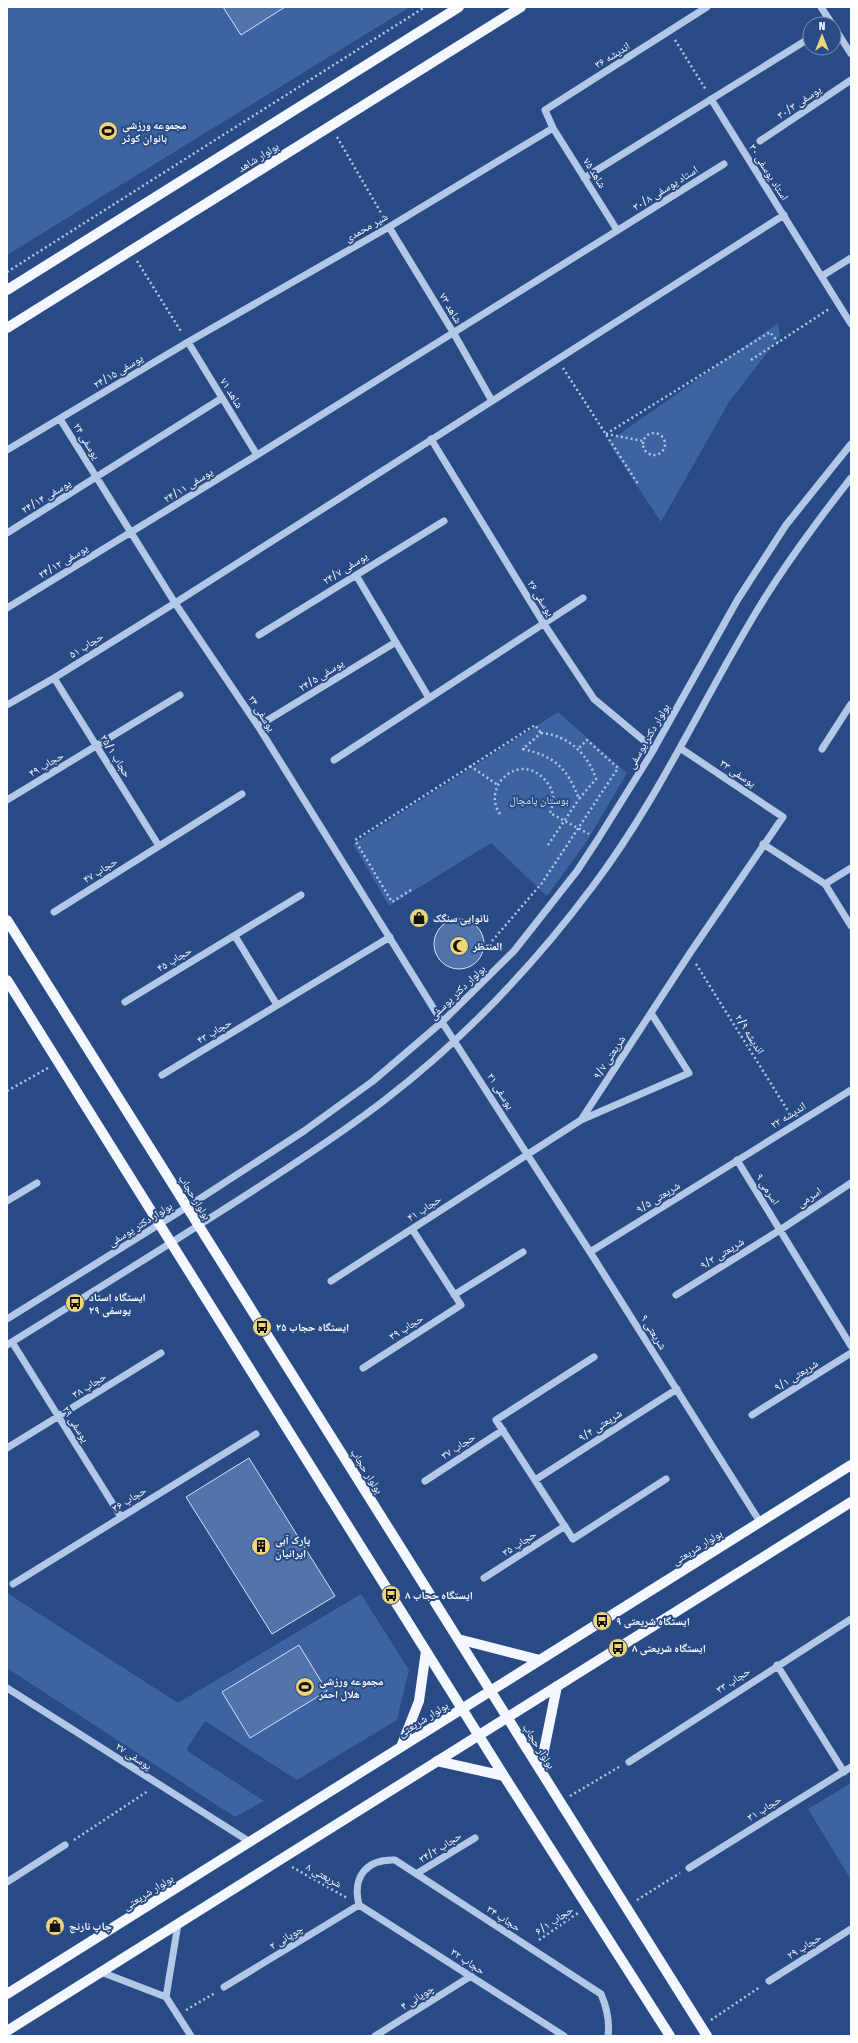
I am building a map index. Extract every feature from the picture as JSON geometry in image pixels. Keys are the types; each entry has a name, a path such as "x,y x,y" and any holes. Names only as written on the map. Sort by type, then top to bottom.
{"main road":[{"name":"بولوار شاهد","path":"7,290 459,7"},
{"name":"بولوار شاهد","path":"7,328 521,7"},
{"name":"بولوار حجاب","path":"7,920 707,2036"},
{"path":"7,980 504,1776 670,2036"},
{"name":"بولوار شریعتی","path":"7,1994 851,1465"},
{"path":"7,2031 851,1502"},
{"path":"458,1639 540,1660"},
{"path":"401,1747 419,1701 426,1651"},
{"path":"540,1770 557,1686"},
{"path":"437,1761 504,1776"}],"street":[{"name":"اندیشه ۳۶","path":"553,128 545,110 707,7"},
{"path":"821,7 827,16"},
{"path":"842,40 851,54"},
{"path":"584,178 802,43"},
{"name":"یوسفی ۳۰/۳","path":"760,141 851,80"},
{"name":"استاد یوسفی ۳۰","path":"711,99 851,324"},
{"name":"شاهد ۷۵","path":"553,128 617,230"},
{"name":"شیر محمدی","path":"188,342 389,227 553,128"},
{"name":"استاد یوسفی ۳۰/۸","path":"453,332 724,164"},
{"name":"حجاب ۵۱","path":"7,705 54,678 175,603 784,215"},
{"name":"شاهد ۷۳","path":"389,227 453,332 492,401"},
{"path":"822,276 851,258"},
{"name":"یوسفی ۲۴/۱۱","path":"131,533 453,332"},
{"name":"شاهد ۷۱","path":"188,342 257,455"},
{"name":"یوسفی ۲۴/۱۵","path":"7,450 188,342"},
{"name":"یوسفی ۲۴/۱۴","path":"7,533 98,478 222,398"},
{"name":"یوسفی ۲۴","path":"60,419 175,603 258,726 442,1022"},
{"name":"یوسفی ۲۶","path":"431,439 544,624 594,699 654,749"},
{"name":"بولوار دکتر یوسفی","path":"7,1319 187,1207 304,1131 373,1081 442,1022 514,951 577,871 598,839 654,749 738,599 786,524 851,444"},
{"path":"10,1344 199,1226 316,1149 381,1103 455,1040 530,965 595,884 634,826 680,748 757,610 804,537 851,478"},
{"name":"یوسفی ۲۴/۷","path":"259,635 444,521"},
{"name":"یوسفی ۲۴/۱۲","path":"7,608 131,533"},
{"path":"356,575 429,698"},
{"path":"334,760 582,598"},
{"name":"یوسفی ۲۴/۵","path":"258,726 396,642"},
{"name":"حجاب ۳۵/۱","path":"54,678 159,846"},
{"name":"حجاب ۴۹","path":"7,800 180,695"},
{"path":"822,749 851,704"},
{"name":"یوسفی ۳۳","path":"680,748 783,817"},
{"name":"حجاب ۴۷","path":"54,912 242,794"},
{"name":"شریعتی ۹/۷","path":"528,1155 581,1120 690,953 763,844 783,817"},
{"path":"763,844 825,884 851,926"},
{"path":"825,884 851,868"},
{"name":"حجاب ۴۵","path":"125,1002 301,895"},
{"path":"234,936 277,1005"},
{"name":"حجاب ۴۳","path":"162,1075 390,937"},
{"path":"581,1120 689,1072 651,1013"},
{"name":"یوسفی ۳۱","path":"442,1022 528,1155"},
{"name":"اندیشه ۲۲","path":"737,1160 851,1090"},
{"name":"حجاب ۴۱","path":"331,1280 528,1155"},
{"name":"شریعتی ۹","path":"528,1155 760,1522"},
{"name":"اسرمی ۹","path":"737,1160 851,1346"},
{"name":"شریعتی ۹/۵","path":"590,1252 737,1160"},
{"path":"7,1201 37,1182"},
{"name":"اسرمی","path":"780,1230 851,1183"},
{"path":"412,1229 454,1295 523,1252"},
{"name":"شریعتی ۹/۳","path":"676,1295 780,1230"},
{"name":"حجاب ۳۹","path":"363,1368 461,1305 454,1295"},
{"name":"یوسفی ۲۹","path":"10,1344 58,1416 121,1517"},
{"name":"حجاب ۳۸","path":"7,1448 161,1353"},
{"name":"شریعتی ۹/۱","path":"752,1415 851,1353"},
{"path":"594,1357 496,1420 573,1539 666,1479"},
{"name":"شریعتی ۹/۴","path":"535,1480 677,1389"},
{"name":"حجاب ۳۷","path":"425,1481 503,1430"},
{"name":"حجاب ۳۶","path":"13,1584 256,1434"},
{"name":"حجاب ۳۵","path":"484,1578 565,1526"},
{"name":"حجاب ۳۳","path":"629,1762 777,1665 851,1619"},
{"path":"777,1665 844,1772"},
{"name":"یوسفی ۲۷","path":"7,1688 250,1842"},
{"name":"حجاب ۳۱","path":"689,1868 851,1767"},
{"name":"حجاب ۳۴/۲","path":"416,1874 475,1838"},
{"path":"7,1882 65,1845"},
{"name":"حجاب ۳۴","path":"359,1905 357,1885 364,1872 375,1863 385,1860 395,1860 601,1994 608,2010 608,2036"},
{"name":"حجاب ۳۲","path":"359,1905 564,2036"},
{"name":"چوپانی ۲","path":"224,1987 359,1905"},
{"path":"166,1997 178,1924"},
{"name":"حجاب ۲۹","path":"769,1981 851,1929"},
{"path":"101,1972 166,1997 191,2036"},
{"name":"چوپانی ۴","path":"375,2036 471,1976"}],"path":[{"path":"7,272 425,7"},
{"path":"669,31 711,99"},
{"path":"330,126 389,227"},
{"path":"131,251 188,342"},
{"path":"751,360 838,303"},
{"path":"606,434 770,332 778,342"},
{"path":"558,359 638,484"},
{"path":"652,433 658,433 663,437 666,443 660,454 653,455 647,453 643,448 643,441 646,436 652,433"},
{"path":"606,434 643,441"},
{"path":"411,890 392,902 355,840 535,725 541,733"},
{"path":"548,845 579,799 596,779 592,768 584,755 578,749 550,733 541,733 523,749 544,755 560,765 567,774 579,799"},
{"path":"492,941 542,882 618,768 587,740 578,749"},
{"path":"470,766 498,785"},
{"path":"500,814 496,808 494,800 498,785 504,777 513,772 522,769 532,771 548,783 553,792 553,802 550,813 598,839"},
{"name":"اندیشه ۲/۹","path":"690,953 796,1123"},
{"path":"7,1091 58,1062"},
{"path":"560,1802 629,1762"},
{"path":"65,1845 159,1785"},
{"name":"شریعتی ۸","path":"280,1860 359,1905"},
{"path":"626,1906 689,1868"},
{"name":"حجاب ۶/۱","path":"529,1947 587,1907"},
{"path":"701,2027 769,1981"},
{"path":"177,2015 224,1987"}],"green space":[{"name":"مجموعه ورزشی بانوان کوثر","path":"7,7 410,7 7,255"},
{"path":"778,323 780,336 729,402 661,522 608,442"},
{"name":"بوستان پامچال","path":"558,712 627,773 587,841 547,896 491,843 389,906 353,844"},
{"path":"7,1593 178,1703 361,1594 409,1670 397,1720 297,1780 205,1721 186,1750 264,1801 235,1817 7,1668"},
{"path":"851,1783 851,1880 808,1809"}],"building":[{"path":"223,7 285,7 241,35"},
{"name":"المنتظر","path":"454,919 464,919 477,926 484,939 484,949 477,962 464,969 454,969 445,965 438,958 434,949 434,939 438,930 445,923"},
{"name":"پارک آبی ایرانیان","path":"249,1458 335,1596 272,1634 186,1497"},
{"path":"299,1645 327,1691 250,1738 222,1692"}],"place":[{"name":"مجموعه ورزشی بانوان کوثر","path":"108,131"},
{"name":"نانوایی سنگک","path":"419,918"},
{"name":"المنتظر","path":"459,946"},
{"name":"ایستگاه استاد یوسفی ۲۹","path":"75,1303"},
{"name":"ایستگاه حجاب ۲۵","path":"262,1327"},
{"name":"پارک آبی ایرانیان","path":"261,1546"},
{"name":"ایستگاه حجاب ۸","path":"391,1595"},
{"name":"ایستگاه شریعتی ۹","path":"602,1621"},
{"name":"ایستگاه شریعتی ۸","path":"618,1648"},
{"name":"مجموعه ورزشی هلال احمر","path":"305,1687"},
{"name":"چاپ نارنج","path":"55,1926"}]}
